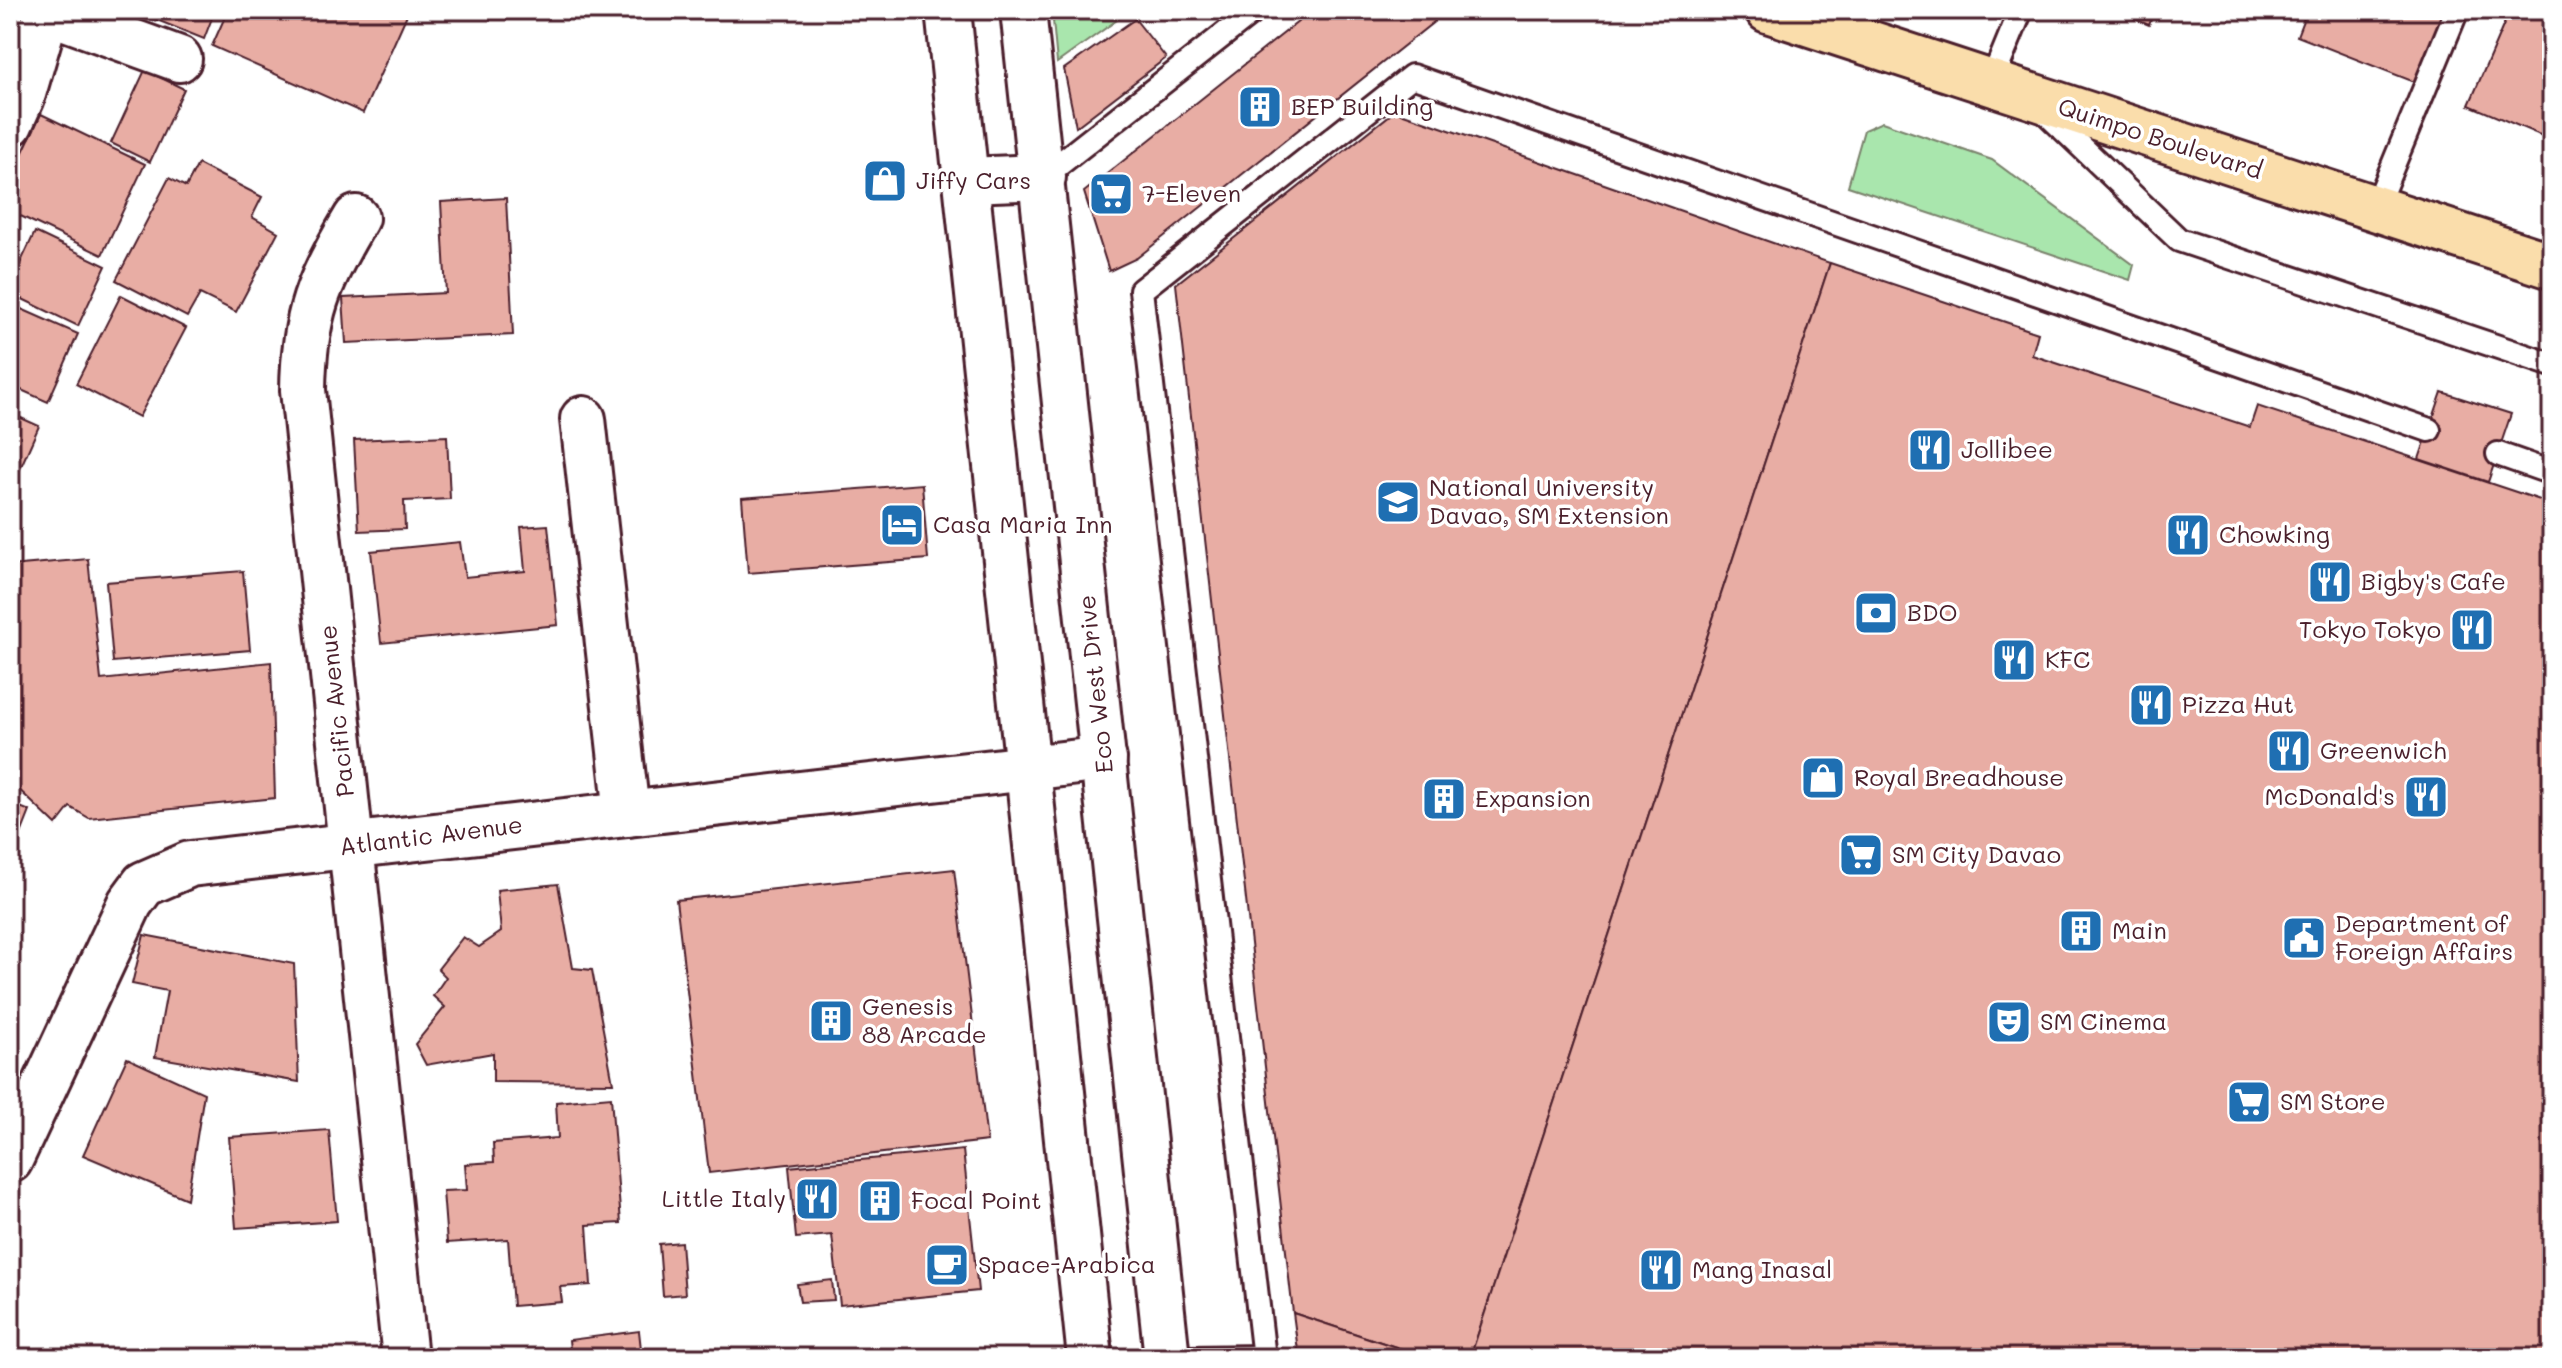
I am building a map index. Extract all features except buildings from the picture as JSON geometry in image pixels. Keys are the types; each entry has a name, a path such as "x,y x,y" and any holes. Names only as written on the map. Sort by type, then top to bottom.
{"main road":[{"name":"Quimpo Boulevard","path":"1768,10 2552,266"}],"street":[{"path":"948,10 1090,1358"},
{"name":"Eco West Drive","path":"1023,10 1167,1358"},
{"path":"10,124 22,97 45,11 179,59"},
{"path":"966,180 1043,177"},
{"name":"Pacific Avenue","path":"356,218 313,299 304,342 303,390 405,1358"},
{"path":"583,419 627,814"},
{"name":"Atlantic Avenue","path":"10,1160 116,927 144,884 190,864 1104,759"}],"lane":[{"path":"1043,177 1255,10"},
{"path":"2021,10 2008,89 2179,240 2552,365"},
{"path":"2375,209 2457,10"},
{"path":"1187,1358 1264,1358 1141,290 1412,76 2429,430"},
{"path":"2498,454 2552,473"}],"green space":[{"path":"1052,10 1131,10 1057,63"},
{"path":"1882,122 1992,160 2134,265 2130,280 1848,186 1864,130"}],"place":[{"name":"BEP Building","path":"1260,107"},
{"name":"Jiffy Cars","path":"885,181"},
{"name":"7-Eleven","path":"1111,194"},
{"name":"Jollibee","path":"1930,450"},
{"name":"National University Davao, SM Extension","path":"1398,502"},
{"name":"Casa Maria Inn","path":"902,525"},
{"name":"Chowking","path":"2188,535"},
{"name":"Bigby's Cafe","path":"2330,582"},
{"name":"BDO","path":"1876,613"},
{"name":"Tokyo Tokyo","path":"2472,630"},
{"name":"KFC","path":"2014,660"},
{"name":"Pizza Hut","path":"2151,705"},
{"name":"Greenwich","path":"2289,751"},
{"name":"Royal Breadhouse","path":"1823,778"},
{"name":"McDonald's","path":"2426,797"},
{"name":"Expansion","path":"1444,799"},
{"name":"SM City Davao","path":"1861,855"},
{"name":"Main","path":"2081,931"},
{"name":"Department of Foreign Affairs","path":"2304,938"},
{"name":"Genesis 88 Arcade","path":"831,1021"},
{"name":"SM Cinema","path":"2009,1022"},
{"name":"SM Store","path":"2249,1102"},
{"name":"Little Italy","path":"817,1199"},
{"name":"Focal Point","path":"880,1201"},
{"name":"Space-Arabica","path":"947,1265"},
{"name":"Mang Inasal","path":"1661,1270"}]}
